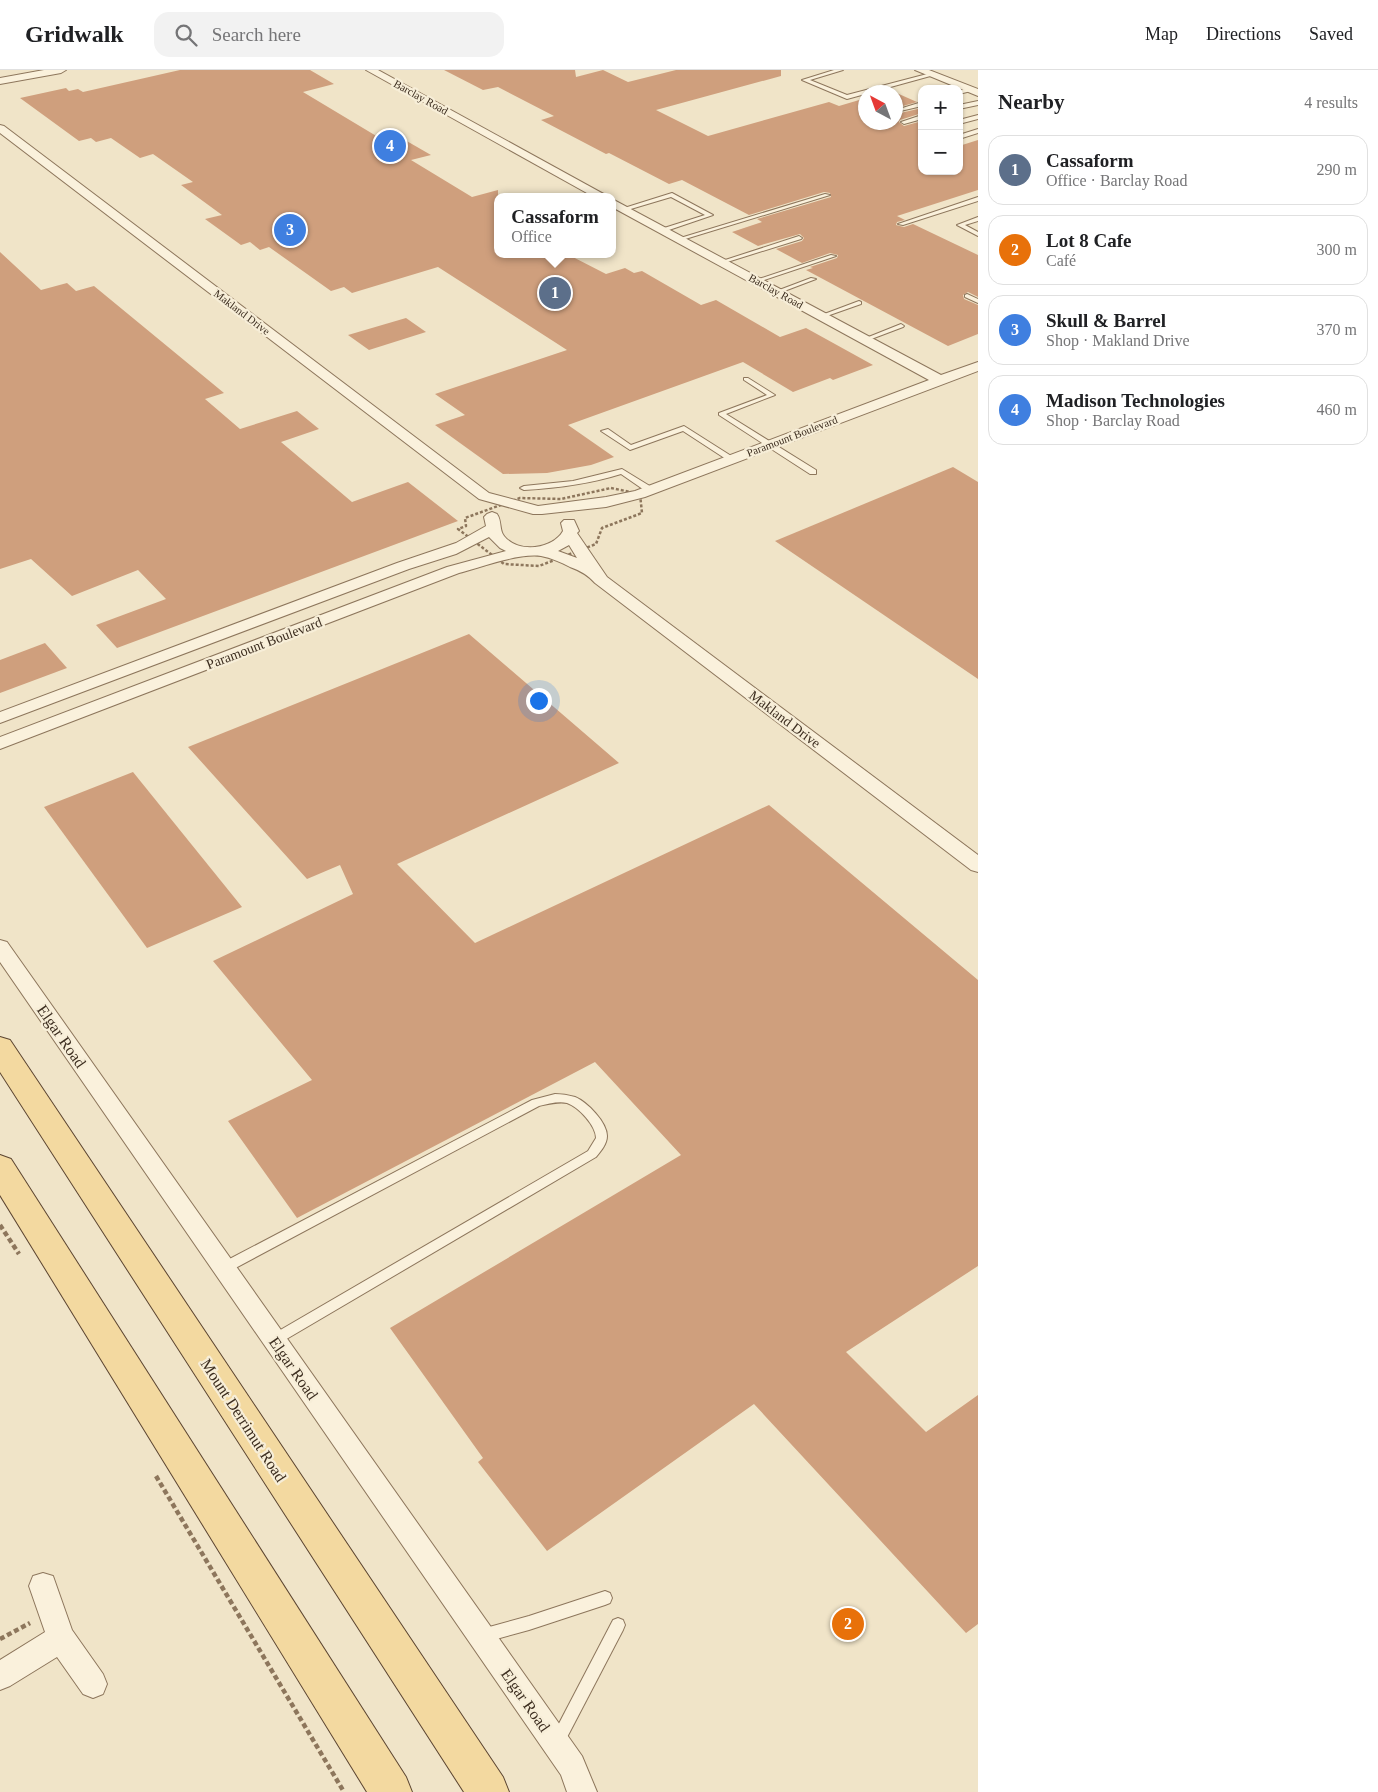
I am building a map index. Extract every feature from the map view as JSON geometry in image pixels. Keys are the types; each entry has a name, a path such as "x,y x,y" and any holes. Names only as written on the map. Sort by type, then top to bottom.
{"main road":[{"name":"Mount Derrimut Road","path":"0,1048 488,1792"},
{"path":"0,1168 391,1792"}],"street":[{"path":"0,83 61,70"},
{"name":"Barclay Road","path":"371,70 596,193"},
{"path":"920,70 969,92"},
{"name":"Makland Drive","path":"0,128 484,496 563,517 569,524 570,532 593,571 607,584 978,865"},
{"name":"Barclay Road","path":"616,204 939,380"},
{"name":"Paramount Boulevard","path":"0,718 403,566 443,555 473,541 509,512 606,502 650,490 977,367"},
{"path":"484,496 494,525"},
{"name":"Paramount Boulevard","path":"0,743 453,570 496,558 559,545 584,516 606,502"},
{"name":"Makland Drive","path":"494,525 494,534 498,540 518,549 562,557 593,571"},
{"name":"Elgar Road","path":"0,947 572,1766 582,1792"},
{"path":"43,1586 56,1625 93,1684"},
{"path":"0,1676 56,1625"}],"lane":[{"path":"840,70 806,80 847,97 931,75"},
{"path":"963,106 978,103"},
{"path":"903,109 918,105"},
{"path":"963,121 978,117"},
{"path":"904,122 918,118"},
{"path":"963,136 978,131"},
{"path":"624,209 672,195 710,215 663,230"},
{"path":"680,239 827,195"},
{"path":"901,224 978,199"},
{"path":"978,219 960,226 978,234"},
{"path":"722,262 799,238"},
{"path":"756,281 834,256"},
{"path":"777,292 813,279"},
{"path":"967,296 978,301"},
{"path":"822,316 859,303"},
{"path":"864,340 902,326"},
{"path":"746,380 772,395 721,414 813,472"},
{"path":"604,431 630,448 684,428 732,459"},
{"path":"524,488 600,479 622,471 650,490"},
{"path":"224,1268 536,1103 552,1099 569,1099 582,1107 600,1126 602,1136 599,1146 592,1154 274,1340"},
{"path":"481,1636 529,1623 605,1598"},
{"path":"556,1743 618,1625"}],"path":[{"path":"0,1225 21,1256"},
{"path":"152,1470 344,1792"},
{"path":"0,1639 56,1625"}],"building":[{"path":"180,70 310,70 334,84 303,92 383,140 398,136 431,155 411,160 472,197 498,190 498,193 494,193 494,258 575,258 606,274 625,268 634,273 642,271 701,305 716,300 780,337 806,328 873,365 793,392 743,362 568,425 614,457 591,465 547,473 503,474 435,425 465,415 435,394 567,350 438,267 352,293 344,287 331,291 269,247 260,250 250,242 241,245 205,219 222,215 181,185 193,182 153,154 140,158 111,138 96,142 91,138 79,141 20,98 66,88 69,91 78,89 83,92"},
{"path":"444,70 575,70 576,77 603,70 628,82 676,70 781,70 781,76 656,110 708,136 829,102 839,106 858,100 858,130 903,130 903,125 918,122 918,175 963,175 963,145 978,140 978,190 897,216 905,220 897,222 896,225 904,227 913,224 978,255 978,297 968,292 963,295 964,299 978,305 978,334 948,346 806,270 837,258 838,255 830,253 802,263 776,249 802,241 804,238 800,234 758,246 732,232 762,222 757,219 831,197 830,193 824,192 749,215 682,180 669,184 609,153 606,154 541,120 554,116 498,87 483,90"},
{"path":"903,96 917,102 903,106"},
{"path":"918,109 918,114 903,119 903,112"},
{"path":"0,252 41,290 67,283 76,291 94,286 224,393 205,399 240,429 297,411 319,429 281,442 352,502 408,482 458,521 117,648 96,625 166,599 138,570 72,596 31,559 0,569"},
{"path":"406,318 426,332 369,350 348,335"},
{"path":"953,467 978,482 978,679 775,541"},
{"path":"469,634 619,763 397,864 475,943 769,805 978,980 978,1266 846,1352 926,1432 978,1395 978,1624 966,1633 754,1404 547,1551 478,1462 483,1458 390,1328 681,1155 595,1062 297,1218 228,1121 312,1080 213,961 353,894 340,865 307,879 188,747"},
{"path":"45,643 67,668 0,693 0,660"},
{"path":"133,772 242,907 147,948 44,807"}],"place":[{"name":"Madison Technologies","path":"390,146"},
{"name":"Skull & Barrel","path":"290,230"},
{"name":"Cassaform","path":"555,293"},
{"name":"Lot 8 Cafe","path":"848,1624"}]}
